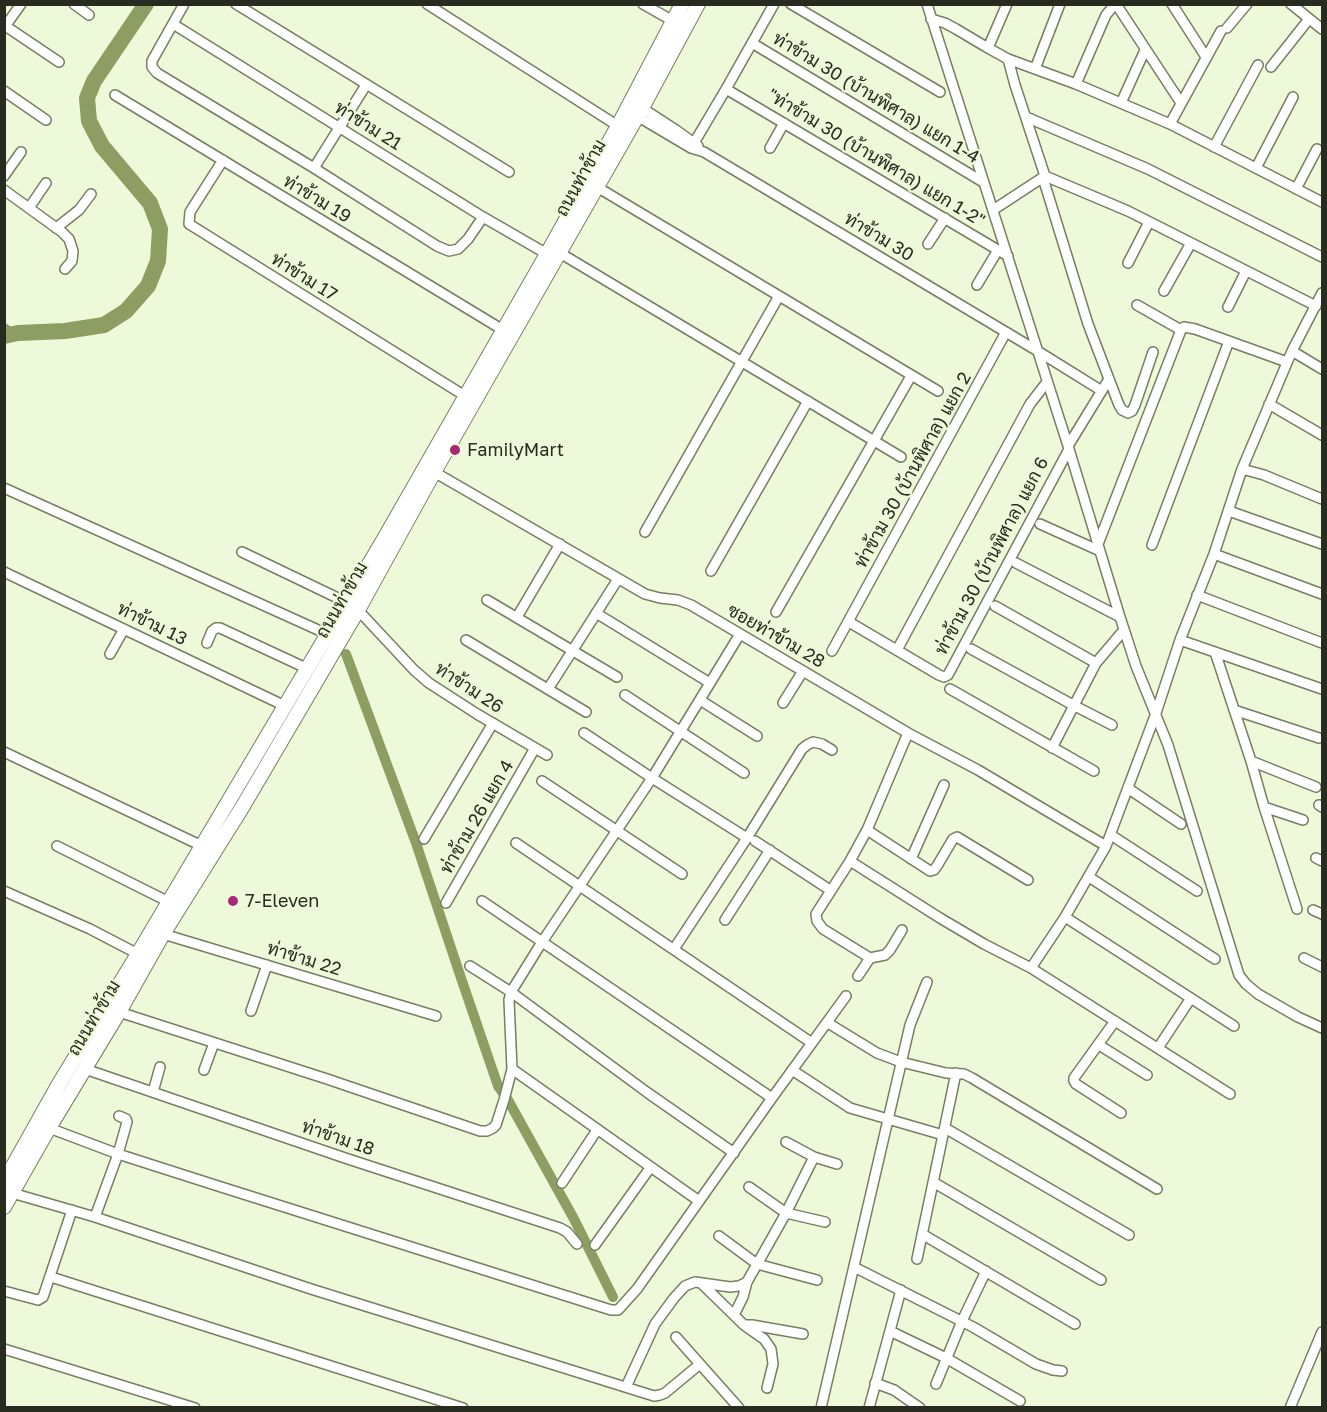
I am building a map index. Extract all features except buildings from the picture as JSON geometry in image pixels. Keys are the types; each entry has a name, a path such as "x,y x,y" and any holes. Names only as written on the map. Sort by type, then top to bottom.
{"street":[{"path":"21,4 5,27 59,62"},
{"path":"74,4 89,15"},
{"path":"183,4 152,61 152,67 157,73 437,246 449,251 458,249 483,217"},
{"path":"236,4 509,172"},
{"path":"427,4 618,126"},
{"path":"643,4 673,21"},
{"name":"ถนนท่าข้าม","path":"8,1187 49,1128 119,1012 233,808 352,606 384,539 429,469 553,254 682,4"},
{"name":"ถนนท่าข้าม","path":"429,469 465,396 502,330 597,187 698,4"},
{"path":"693,145 774,4"},
{"path":"791,4 940,92"},
{"path":"927,4 1124,630 1168,745 1239,975 1258,994 1298,1017 1323,1028"},
{"path":"988,48 1007,4"},
{"path":"1035,69 1060,4"},
{"path":"1076,84 1106,15 1116,4 1180,103"},
{"path":"1172,4 1206,57"},
{"path":"1170,124 1206,57 1224,30 1247,4"},
{"path":"1292,4 1323,29"},
{"path":"931,19 945,23 1008,59 1076,84 1170,124 1323,202"},
{"path":"1271,67 1309,19"},
{"name":"ท่าข้าม 21","path":"173,24 483,217 553,254 742,362 901,457"},
{"name":"ท่าข้าม 30 (บ้านพิศาล) แยก 1-4","path":"752,44 983,182"},
{"path":"1121,103 1145,50"},
{"path":"1008,59 1088,324 1122,410 1132,411 1153,352"},
{"path":"1214,147 1258,65"},
{"path":"314,168 366,86"},
{"name":"\"ท่าข้าม 30 (บ้านพิศาล) แยก 1-2\"","path":"726,89 1008,256"},
{"path":"4,91 46,120"},
{"name":"ท่าข้าม 19","path":"115,95 502,330"},
{"path":"1256,168 1293,97"},
{"name":"ท่าข้าม 30","path":"639,112 1102,391"},
{"path":"1026,117 1148,169 1323,257"},
{"path":"770,148 784,123"},
{"path":"1296,189 1317,148"},
{"path":"4,176 21,152"},
{"name":"ท่าข้าม 17","path":"223,160 190,212 189,224 465,396"},
{"path":"993,210 1044,177"},
{"path":"1044,177 1128,211 1246,271 1314,308 1323,316"},
{"path":"30,208 46,183"},
{"path":"597,187 938,392"},
{"path":"4,190 69,239 73,251 72,261 65,269"},
{"path":"56,228 79,210 91,194"},
{"path":"928,244 945,218"},
{"path":"1128,263 1149,222"},
{"path":"1164,291 1191,243"},
{"path":"977,285 998,250"},
{"path":"1228,307 1246,271"},
{"path":"1031,968 1065,917 1111,835 1180,640 1214,554 1242,469 1292,351 1323,293"},
{"path":"645,532 779,296"},
{"path":"1137,305 1181,330"},
{"path":"1099,548 1184,327 1287,362"},
{"name":"ท่าข้าม 30 (บ้านพิศาล) แยก 2","path":"832,651 1006,332"},
{"path":"1152,545 1229,341"},
{"path":"1292,351 1323,369"},
{"path":"776,612 911,376"},
{"name":"ท่าข้าม 30 (บ้านพิศาล) แยก 6","path":"897,650 939,675 944,677 948,675 1068,447 1109,379"},
{"path":"849,622 897,650 1030,404 1047,382"},
{"path":"711,571 808,401"},
{"path":"1269,404 1323,435"},
{"name":"ซอยท่าข้าม 28","path":"429,469 645,594 678,600 691,605 1106,846"},
{"path":"1242,469 1264,475 1323,499"},
{"path":"4,488 327,634"},
{"path":"1229,511 1323,544"},
{"path":"1040,524 1099,548"},
{"path":"517,617 560,544"},
{"path":"242,552 352,606"},
{"path":"1214,554 1323,594"},
{"path":"1016,563 1120,617"},
{"name":"ท่าข้าม 13","path":"4,572 285,706"},
{"path":"548,689 618,579"},
{"path":"1197,595 1323,643"},
{"path":"487,600 617,678"},
{"name":"ถนนท่าข้าม","path":"4,1207 8,1187 59,1084 202,846 233,808 306,668 327,634 352,606"},
{"name":"ท่าข้าม 26","path":"352,606 429,683 547,755"},
{"path":"994,606 1096,663"},
{"path":"596,613 710,683"},
{"path":"207,643 212,632 220,628 306,668"},
{"path":"110,654 124,629"},
{"path":"1052,748 1096,663 1124,630"},
{"path":"119,1012 480,1131 487,1131 496,1125 512,1069 509,1000 511,992 652,778 740,634"},
{"path":"466,640 586,712"},
{"path":"1180,640 1323,689"},
{"path":"971,649 1112,725"},
{"path":"1215,652 1297,909"},
{"path":"783,703 803,671"},
{"path":"950,689 1094,771"},
{"path":"625,695 744,773"},
{"path":"700,700 757,736"},
{"path":"1234,710 1319,738"},
{"path":"424,839 493,723"},
{"path":"584,733 830,890"},
{"path":"902,930 885,955 870,958 824,929 817,921 816,914 867,830 908,733"},
{"path":"674,949 751,839 802,749 813,742 832,750"},
{"name":"ท่าข้าม 26 แยก 4","path":"446,903 535,748"},
{"path":"4,752 202,846"},
{"path":"1251,761 1316,787"},
{"path":"542,782 682,874"},
{"path":"911,860 944,785"},
{"path":"1129,789 1181,824"},
{"path":"1264,807 1303,820"},
{"path":"867,830 930,871 934,870 953,839 957,837 1028,880"},
{"path":"1111,835 1197,891"},
{"path":"516,843 812,1043"},
{"path":"57,846 169,902"},
{"path":"725,920 770,850"},
{"path":"850,861 940,918 1031,968 1230,1094"},
{"path":"1089,877 1215,958"},
{"path":"4,891 90,929 138,954"},
{"path":"482,901 772,1098"},
{"path":"1065,917 1234,1026"},
{"name":"ท่าข้าม 22","path":"163,934 436,1016"},
{"path":"858,976 870,958"},
{"path":"1304,958 1323,967"},
{"path":"251,1011 267,965"},
{"path":"470,966 511,992 648,1094 734,1152"},
{"path":"821,1407 901,1062 913,1015 927,982"},
{"path":"49,1128 118,1154 611,1310 618,1310 637,1289 846,996"},
{"path":"1158,1048 1191,998"},
{"path":"1115,1021 1074,1081 1120,1113"},
{"path":"828,1023 868,1049 901,1062 972,1078 1157,1189"},
{"path":"204,1070 214,1043"},
{"path":"1098,1045 1147,1075"},
{"path":"153,1092 160,1066"},
{"name":"ท่าข้าม 18","path":"85,1069 561,1228 577,1244"},
{"path":"512,1069 699,1201"},
{"path":"792,1070 850,1108 944,1131 1129,1235"},
{"path":"917,1259 956,1073"},
{"path":"95,1217 127,1122 119,1116"},
{"path":"562,1183 597,1130"},
{"path":"786,1142 814,1157 837,1164"},
{"path":"734,1315 747,1282 814,1157"},
{"path":"595,1245 650,1168"},
{"path":"933,1182 1101,1280"},
{"path":"8,1187 300,1285 654,1396 660,1395 700,1364"},
{"path":"749,1187 786,1213 825,1222"},
{"path":"4,1291 38,1300 43,1297 72,1210"},
{"path":"922,1234 1075,1324"},
{"path":"719,1236 757,1264 817,1280"},
{"path":"854,1267 962,1321 1036,1364 1062,1371"},
{"path":"936,1384 986,1271"},
{"path":"51,1277 463,1407"},
{"path":"626,1387 655,1324 685,1286 695,1282 730,1287 747,1282"},
{"path":"701,1283 744,1325 764,1339 771,1348 773,1364 767,1388"},
{"path":"869,1407 901,1290"},
{"path":"744,1325 752,1324 803,1334"},
{"path":"890,1331 946,1358 1020,1401"},
{"path":"1290,1407 1323,1332"},
{"path":"676,1337 739,1407"},
{"path":"4,1349 195,1407"},
{"path":"875,1383 894,1390 920,1407"}],"waterway":[{"path":"4,336 104,325 126,311 148,286 158,261 160,229 150,203 102,146 89,121 87,98 94,81 146,4"},
{"path":"4,324 18,333"},
{"path":"346,654 416,843 498,1086 574,1219 613,1297"}],"place":[{"name":"FamilyMart","path":"455,450"},
{"name":"7-Eleven","path":"233,901"}]}
